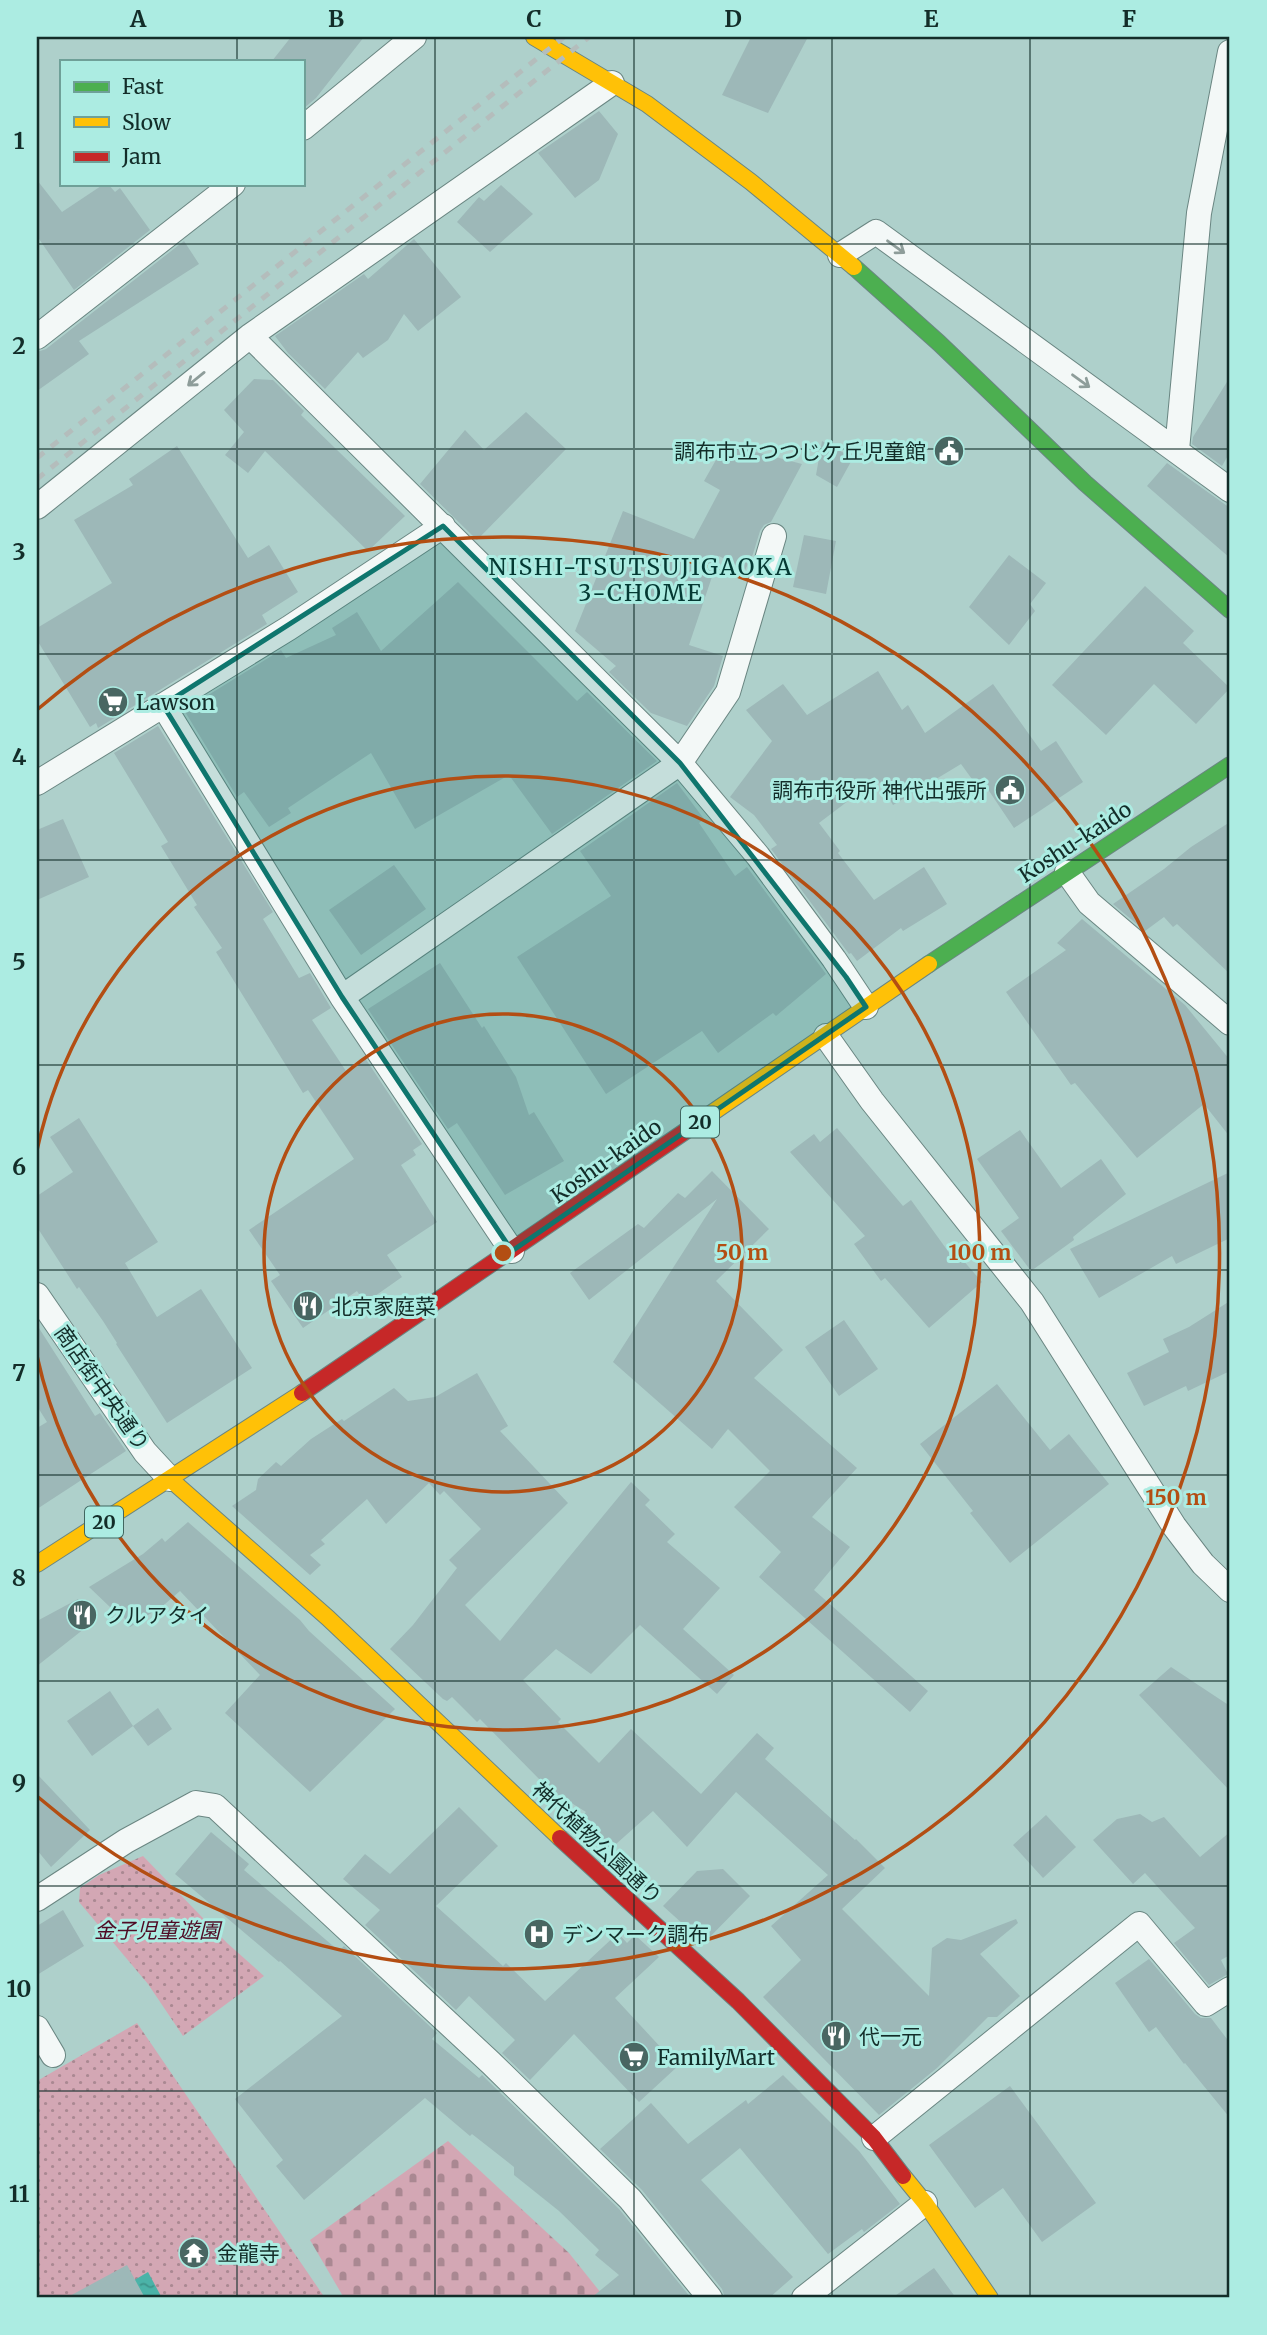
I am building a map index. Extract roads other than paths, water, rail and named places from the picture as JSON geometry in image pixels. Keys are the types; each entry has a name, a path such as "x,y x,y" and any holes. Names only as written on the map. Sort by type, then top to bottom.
{"main road":[{"path":"534,37 647,104 751,182 840,255 939,343 1086,483 1230,610"},
{"name":"Koshu-kaido","path":"37,1564 232,1440 866,1007 1230,765"},
{"name":"神代植物公園通り","path":"170,1479 328,1618 738,2001 874,2138 926,2203 990,2298"}],"street":[{"path":"304,127 414,37"},
{"path":"1177,450 1199,213 1230,52"},
{"path":"37,507 250,336 612,83"},
{"path":"37,337 230,186"},
{"path":"840,255 876,232 1230,489"},
{"path":"250,336 680,763 758,856 866,1007"},
{"path":"37,783 289,628 443,526"},
{"path":"342,997 680,763 728,692 774,536"},
{"path":"163,705 342,997 512,1251"},
{"path":"1068,872 1090,904 1230,1023"},
{"path":"825,1036 872,1101 1032,1302 1174,1526 1203,1564 1230,1590"},
{"name":"商店街中央通り","path":"37,1295 145,1452 170,1479"},
{"path":"37,1899 126,1841 196,1803 215,1806 491,2063 620,2190 710,2298"},
{"path":"874,2138 1139,1924 1206,2004 1230,1989"},
{"path":"37,2028 53,2055"},
{"path":"804,2298 926,2203"}],"water":[{"path":"148,2272 162,2298 124,2298 119,2289"}],"railway":[{"path":"37,458 564,37"},
{"path":"37,479 589,37"}],"place":[{"name":"調布市立つつじケ丘児童館","path":"949,451"},
{"name":"Lawson","path":"113,702"},
{"name":"調布市役所 神代出張所","path":"1010,790"},
{"name":"北京家庭菜","path":"308,1306"},
{"name":"クルアタイ","path":"82,1615"},
{"name":"デンマーク調布","path":"539,1934"},
{"name":"代一元","path":"836,2036"},
{"name":"FamilyMart","path":"634,2057"},
{"name":"金龍寺","path":"194,2253"}],"district":[{"name":"NISHI-TSUTSUJIGAOKA 3-CHOME","path":"641,579"}],"park label":[{"name":"金子児童遊園","path":"157,1930"}]}
